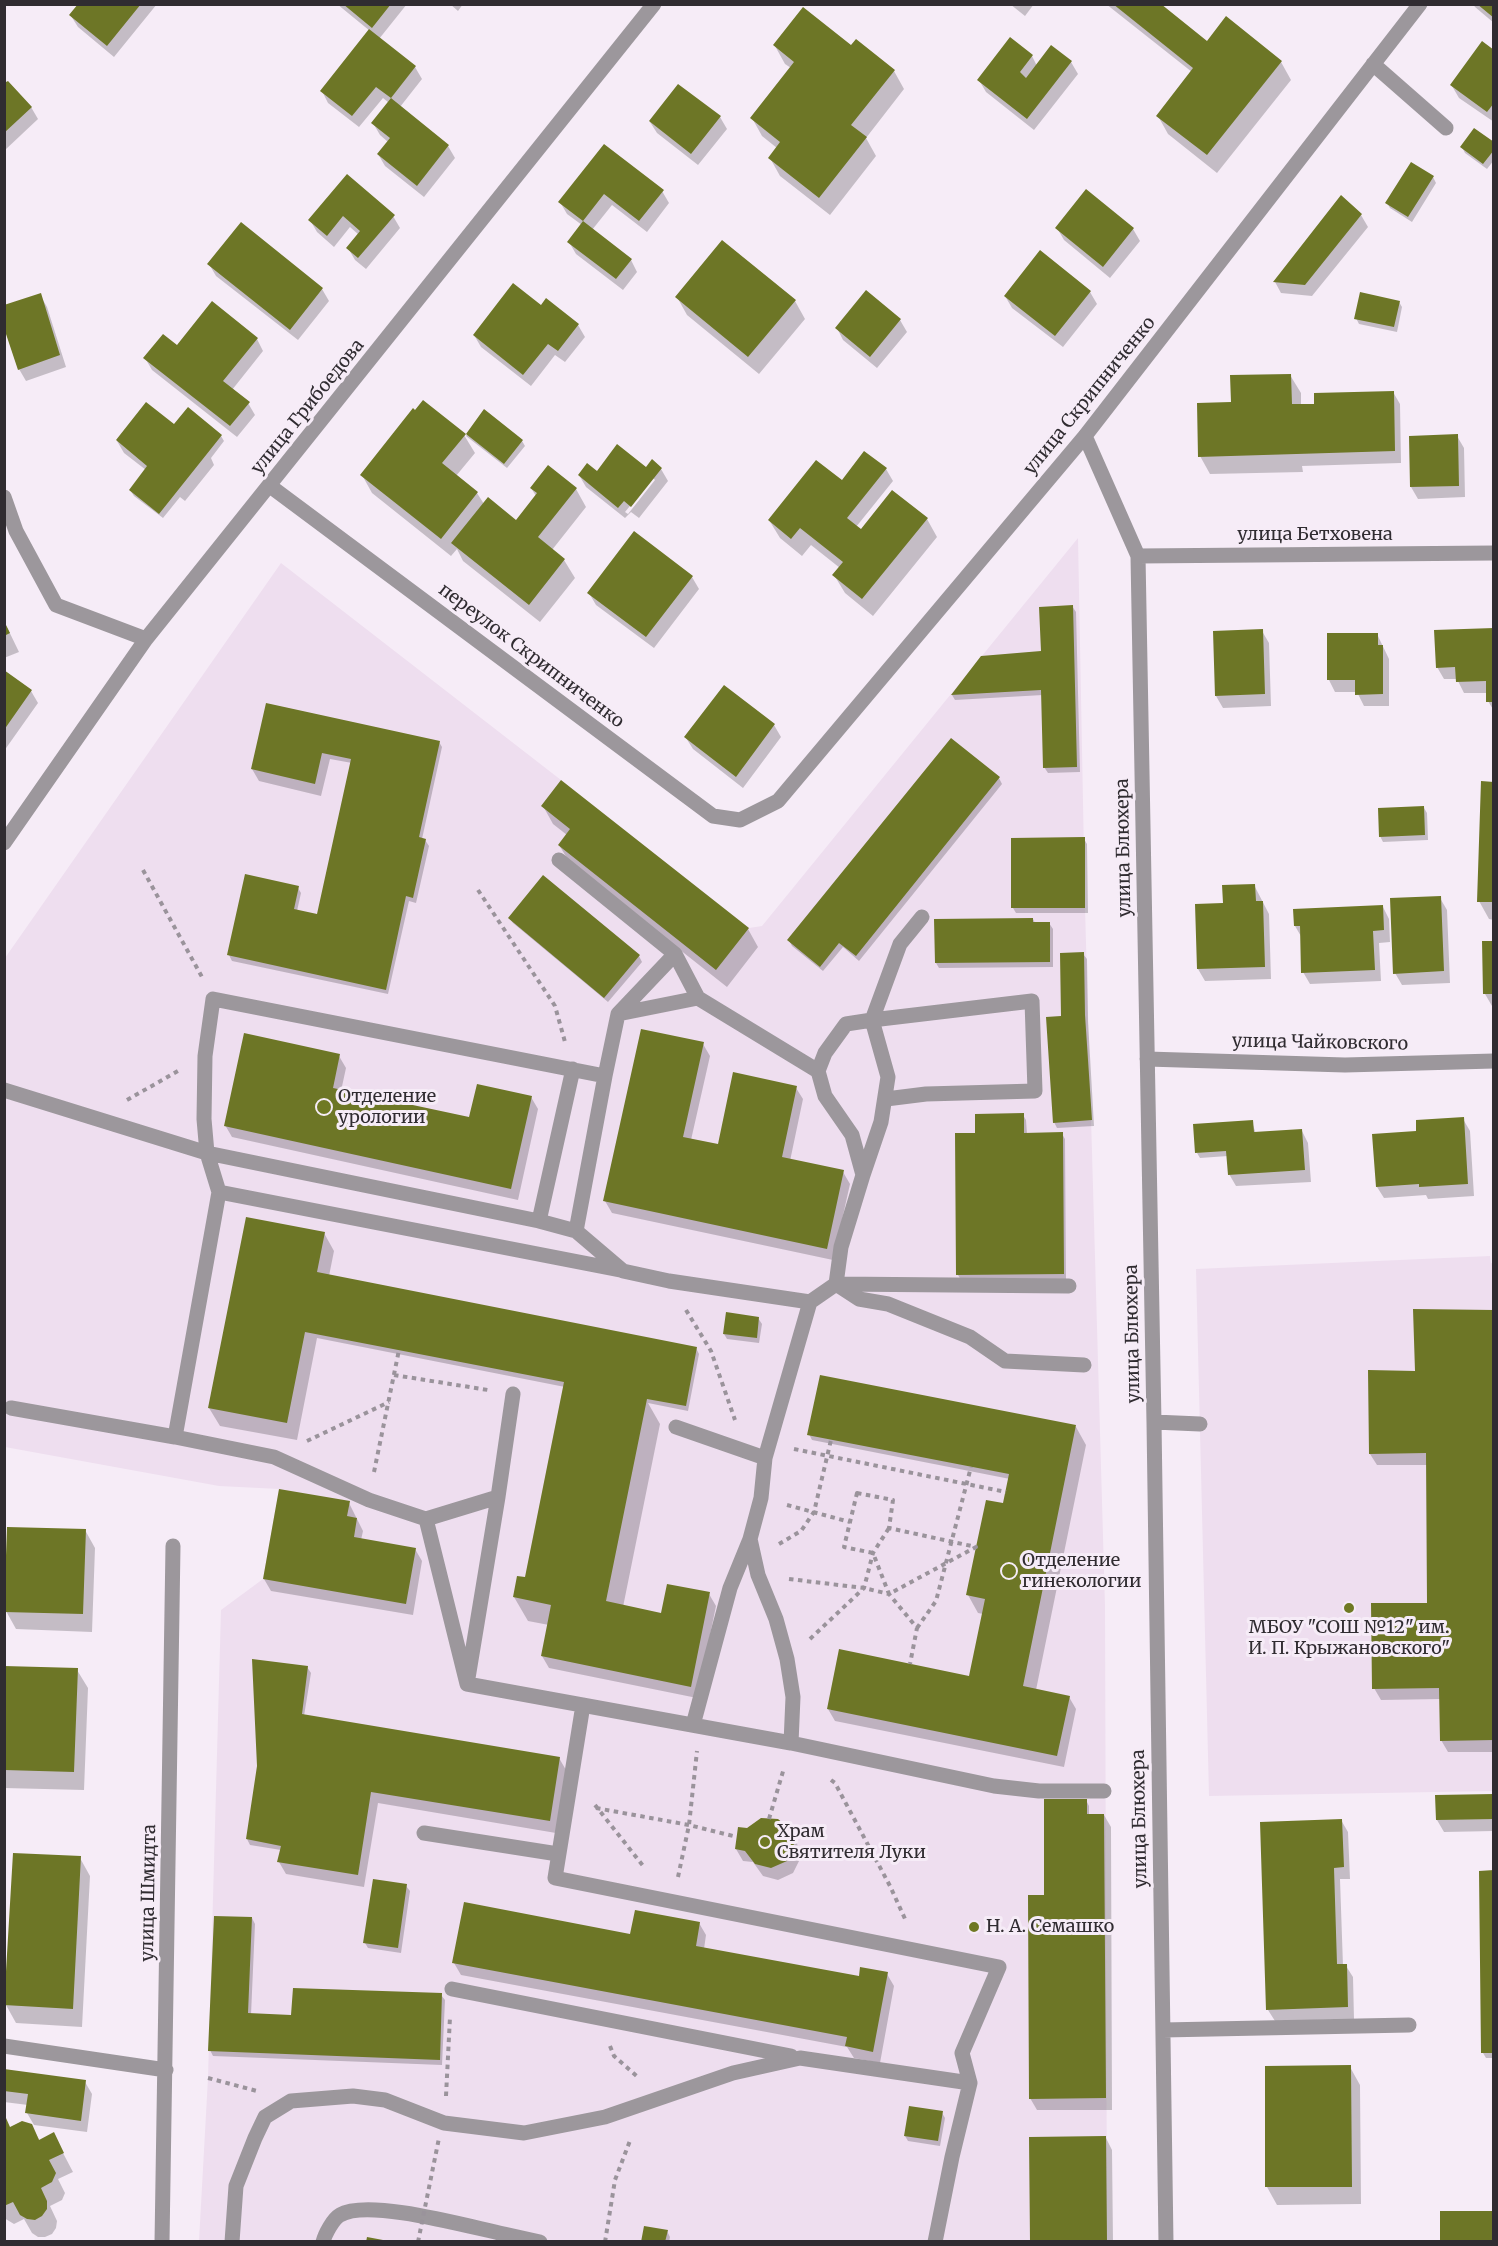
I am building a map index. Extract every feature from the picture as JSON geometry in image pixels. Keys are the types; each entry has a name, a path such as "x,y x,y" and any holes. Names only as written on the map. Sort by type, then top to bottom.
{"street":[{"name":"улица Грибоедова","path":"4,843 146,639 654,4"},
{"name":"улица Скрипниченко","path":"778,801 1085,436 1420,4"},
{"path":"1372,64 1446,128"},
{"name":"улица Блюхера","path":"1085,436 1138,556 1166,2241"},
{"name":"переулок Скрипниченко","path":"270,486 713,816 740,820 778,801"},
{"path":"4,497 16,531 56,605 146,639"},
{"name":"улица Бетховена","path":"1138,556 1494,553"},
{"path":"559,860 675,954 698,998 818,1071"},
{"path":"836,1284 841,1248 881,1122 886,1099 888,1077 872,1020 900,944 921,917"},
{"path":"576,1232 618,1014 675,954"},
{"path":"618,1014 698,998"},
{"path":"175,1437 219,1192 207,1153 204,1119 205,1056 213,999 605,1076"},
{"path":"864,1175 852,1135 825,1096 818,1071 825,1053 846,1024 1032,1001 1035,1091 926,1094 886,1099"},
{"name":"улица Чайковского","path":"1147,1059 1345,1065 1494,1061"},
{"path":"539,1221 573,1069"},
{"path":"4,1090 207,1153 539,1221 576,1232 623,1271"},
{"path":"219,1192 669,1281 810,1302"},
{"path":"836,1284 859,1299 888,1304 969,1337 1005,1360 1084,1365"},
{"path":"693,1725 730,1588 752,1546 767,1451 810,1302 836,1284 1069,1286"},
{"path":"467,1684 513,1394"},
{"path":"11,1408 274,1457 369,1500 426,1519 498,1497"},
{"path":"1154,1422 1200,1424"},
{"path":"676,1427 746,1452 767,1451"},
{"path":"426,1519 467,1684"},
{"name":"улица Шмидта","path":"162,2241 173,1546"},
{"path":"752,1546 758,1575 776,1619 787,1659 793,1697 791,1743"},
{"path":"467,1684 791,1743 994,1786 1039,1791 1104,1791"},
{"path":"583,1705 555,1878 999,1967 962,2054 970,2083 935,2241"},
{"path":"424,1833 558,1854"},
{"path":"452,1989 800,2058 970,2083"},
{"path":"1163,2030 1410,2025"},
{"path":"4,2046 166,2070"},
{"path":"232,2241 236,2186 255,2138 265,2117 291,2101 352,2096 385,2100 444,2122 524,2133 605,2117 733,2073 800,2058"},
{"path":"323,2241 339,2215 360,2209 389,2211 503,2238 540,2241"}],"path":[{"path":"143,870 213,999"},
{"path":"478,890 555,1006 573,1069"},
{"path":"95,1118 205,1056"},
{"path":"669,1281 711,1351 746,1452"},
{"path":"369,1500 399,1350"},
{"path":"394,1375 513,1394"},
{"path":"274,1457 389,1402"},
{"path":"752,1546 777,1545 801,1531 814,1512 831,1440"},
{"path":"767,1451 828,1456 1006,1492"},
{"path":"910,1664 917,1628 936,1601 970,1467"},
{"path":"787,1659 864,1588 873,1553 889,1528 893,1500 857,1493 844,1547 873,1553"},
{"path":"761,1498 850,1522"},
{"path":"758,1575 864,1588 889,1594 976,1547 889,1528"},
{"path":"873,1553 889,1594 917,1628"},
{"path":"673,1902 689,1825 697,1748 693,1725"},
{"path":"769,1819 791,1743"},
{"path":"826,1775 835,1783 890,1886 918,1951"},
{"path":"592,1798 595,1808 645,1868"},
{"path":"595,1808 689,1825 737,1837"},
{"path":"418,2241 444,2122 452,1989"},
{"path":"208,2078 291,2101"},
{"path":"605,2241 615,2180"}],"shaded area":[{"path":"1078,538 1085,908 1105,1606 1107,2241 199,2241 208,2078 221,1610 263,1579 279,1489 219,1486 5,1447 5,958 281,563 749,928 762,926"},
{"name":"МБОУ \"СОШ №12\" им. И. П. Крыжановского\"","path":"1490,1256 1491,1263 1494,1264 1493,1791 1209,1796 1196,1269"}],"building":[{"path":"78,4 141,4 107,46 69,15"},
{"path":"343,4 391,4 372,28"},
{"path":"1113,4 1161,4 1207,41 1226,16 1282,61 1207,155 1156,116 1193,68"},
{"path":"1477,4 1494,4 1494,18"},
{"path":"803,7 851,45 856,39 895,70 851,125 867,137 819,198 768,158 780,142 750,118 794,62 773,45"},
{"path":"369,29 416,66 391,98 376,87 352,116 320,91"},
{"path":"1010,37 1033,55 1020,72 1026,78 1051,45 1072,61 1027,119 977,80"},
{"path":"1482,41 1494,50 1494,103 1487,112 1450,85"},
{"path":"8,81 32,107 4,133 4,83"},
{"path":"678,84 721,116 691,154 649,121"},
{"path":"391,98 449,145 417,186 377,154 390,138 371,123"},
{"path":"1474,128 1494,142 1494,150 1483,164 1460,147"},
{"path":"604,144 664,190 639,221 604,194 583,221 558,202"},
{"path":"1411,162 1434,176 1408,217 1385,203"},
{"path":"347,174 395,215 358,258 346,248 360,231 343,216 327,236 308,220"},
{"path":"1086,189 1134,228 1103,267 1055,228"},
{"path":"1341,195 1362,214 1305,285 1273,282"},
{"path":"583,221 632,259 616,279 567,242"},
{"path":"241,222 323,288 290,330 207,264"},
{"path":"722,240 796,300 748,357 675,297"},
{"path":"1040,250 1091,291 1055,336 1004,296"},
{"path":"513,283 541,305 546,298 579,324 558,351 548,344 523,375 473,335"},
{"path":"866,290 901,319 870,357 835,328"},
{"path":"1360,292 1400,301 1394,327 1354,319"},
{"path":"41,293 60,355 18,370 4,328 4,305"},
{"path":"212,301 258,338 223,381 250,402 230,426 143,358 163,334 177,345"},
{"path":"1291,374 1292,404 1314,404 1314,393 1394,391 1395,451 1198,457 1197,403 1231,402 1230,375"},
{"path":"423,400 466,434 442,463 478,492 441,539 360,475 413,408 415,410"},
{"path":"146,402 174,424 188,407 222,435 159,514 129,490 147,466 116,440"},
{"path":"484,409 523,440 504,464 466,434"},
{"path":"1458,434 1459,486 1410,487 1409,436"},
{"path":"617,444 646,467 652,459 662,468 631,507 624,501 618,508 578,475 587,463 597,471"},
{"path":"864,451 887,468 847,518 861,529 892,490 928,518 862,599 832,575 843,562 800,528 791,539 768,520 816,460 842,480"},
{"path":"548,465 577,488 538,537 565,559 529,605 451,543 488,497 516,520 537,493 530,488"},
{"path":"634,531 693,576 646,637 587,593"},
{"path":"1073,605 1077,767 1043,768 1041,690 951,695 981,656 1041,651 1039,607"},
{"path":"4,621 10,633 4,636"},
{"path":"1494,628 1494,702 1486,702 1486,681 1456,682 1455,667 1436,668 1434,630"},
{"path":"1263,629 1265,694 1215,696 1213,631"},
{"path":"1327,633 1378,633 1378,645 1383,645 1383,694 1355,695 1355,680 1327,680"},
{"path":"4,670 32,690 4,730"},
{"path":"724,685 775,724 736,777 684,737"},
{"path":"266,703 440,741 419,837 426,839 413,898 406,896 386,990 227,955 245,874 299,886 294,909 317,914 351,759 322,753 315,784 251,769"},
{"path":"951,738 1000,777 856,956 839,943 820,967 787,940"},
{"path":"561,780 749,928 716,970 558,845 570,829 541,806"},
{"path":"1481,781 1494,782 1494,902 1477,902"},
{"path":"1424,806 1425,835 1379,837 1378,808"},
{"path":"1085,837 1085,908 1011,908 1011,838"},
{"path":"543,875 640,955 604,998 508,918"},
{"path":"1255,884 1256,901 1263,901 1265,967 1197,969 1195,904 1223,903 1222,885"},
{"path":"1441,896 1444,971 1393,974 1390,898"},
{"path":"1383,905 1384,930 1373,931 1375,970 1301,973 1300,926 1294,926 1293,909"},
{"path":"1033,918 1033,922 1050,922 1050,962 935,963 934,919"},
{"path":"1482,941 1494,941 1494,994 1483,994"},
{"path":"1084,952 1085,1015 1092,1120 1053,1123 1046,1017 1061,1016 1060,953"},
{"path":"641,1029 704,1042 683,1137 718,1144 733,1072 797,1086 782,1157 844,1170 827,1249 603,1201"},
{"name":"Отделение урологии","path":"244,1033 340,1054 333,1088 469,1117 477,1084 532,1096 511,1189 224,1126"},
{"path":"1024,1113 1024,1133 1063,1132 1064,1274 956,1275 955,1133 975,1133 975,1114"},
{"path":"1464,1117 1468,1184 1376,1187 1372,1134 1416,1131 1416,1120"},
{"path":"1253,1120 1254,1132 1302,1129 1305,1170 1228,1175 1226,1151 1195,1153 1193,1124"},
{"path":"246,1217 325,1232 317,1272 697,1347 686,1406 647,1399 606,1601 661,1613 667,1584 710,1592 691,1687 541,1656 551,1605 513,1597 517,1576 525,1577 564,1382 305,1332 287,1423 208,1408"},
{"path":"1413,1309 1494,1310 1494,1740 1440,1741 1439,1688 1372,1689 1371,1603 1427,1603 1426,1453 1369,1454 1368,1370 1415,1371"},
{"path":"726,1312 759,1317 757,1338 723,1334"},
{"path":"820,1375 1076,1425 1023,1686 1070,1696 1057,1756 827,1709 839,1649 969,1676 985,1599 966,1595 986,1500 1003,1503 1009,1474 807,1435"},
{"path":"279,1489 350,1501 347,1516 357,1518 354,1537 416,1548 406,1604 263,1579"},
{"path":"7,1527 86,1529 83,1614 4,1612"},
{"path":"252,1659 308,1666 302,1714 560,1757 550,1821 371,1792 358,1875 277,1862 281,1846 246,1839 257,1766"},
{"path":"4,1666 78,1668 74,1772 4,1770"},
{"path":"1494,1794 1494,1819 1436,1820 1435,1795"},
{"path":"1044,1799 1087,1799 1087,1814 1104,1814 1106,2098 1029,2099 1028,1895 1044,1895"},
{"name":"Храм Святителя Луки","path":"761,1818 778,1819 791,1830 794,1846 787,1861 771,1868 755,1864 745,1851 735,1849 738,1827 747,1828"},
{"path":"1342,1819 1344,1867 1334,1868 1337,1964 1347,1964 1348,2007 1266,2010 1260,1822"},
{"path":"13,1853 81,1856 73,2009 4,2005"},
{"path":"1494,1870 1494,2053 1481,2053 1479,1871"},
{"path":"373,1879 407,1884 398,1948 363,1943"},
{"path":"464,1902 630,1934 635,1910 700,1922 696,1946 859,1976 860,1967 888,1972 873,2052 845,2046 847,2037 452,1963"},
{"path":"214,1916 252,1917 248,2013 291,2015 293,1988 442,1993 440,2060 208,2051"},
{"path":"1351,2065 1352,2187 1265,2187 1265,2066"},
{"path":"4,2069 86,2080 81,2121 25,2113 28,2094 4,2091"},
{"path":"909,2106 943,2111 938,2141 904,2136"},
{"path":"6,2118 10,2127 22,2121 32,2124 39,2140 54,2132 64,2153 49,2160 56,2173 52,2182 41,2188 47,2201 47,2209 35,2220 20,2215 13,2202 4,2206 4,2119"},
{"path":"1106,2136 1107,2242 1030,2242 1029,2137"},
{"path":"1440,2211 1494,2211 1494,2241 1440,2242"},
{"path":"644,2226 668,2230 665,2242 641,2242"},
{"path":"367,2237 383,2240 383,2242 366,2242"}],"place":[{"name":"Отделение урологии","path":"324,1107"},
{"name":"Отделение гинекологии","path":"1009,1571"},
{"name":"МБОУ \"СОШ №12\" им. И. П. Крыжановского\"","path":"1349,1608"},
{"name":"Храм Святителя Луки","path":"765,1842"},
{"name":"Н. А. Семашко","path":"974,1927"}]}
